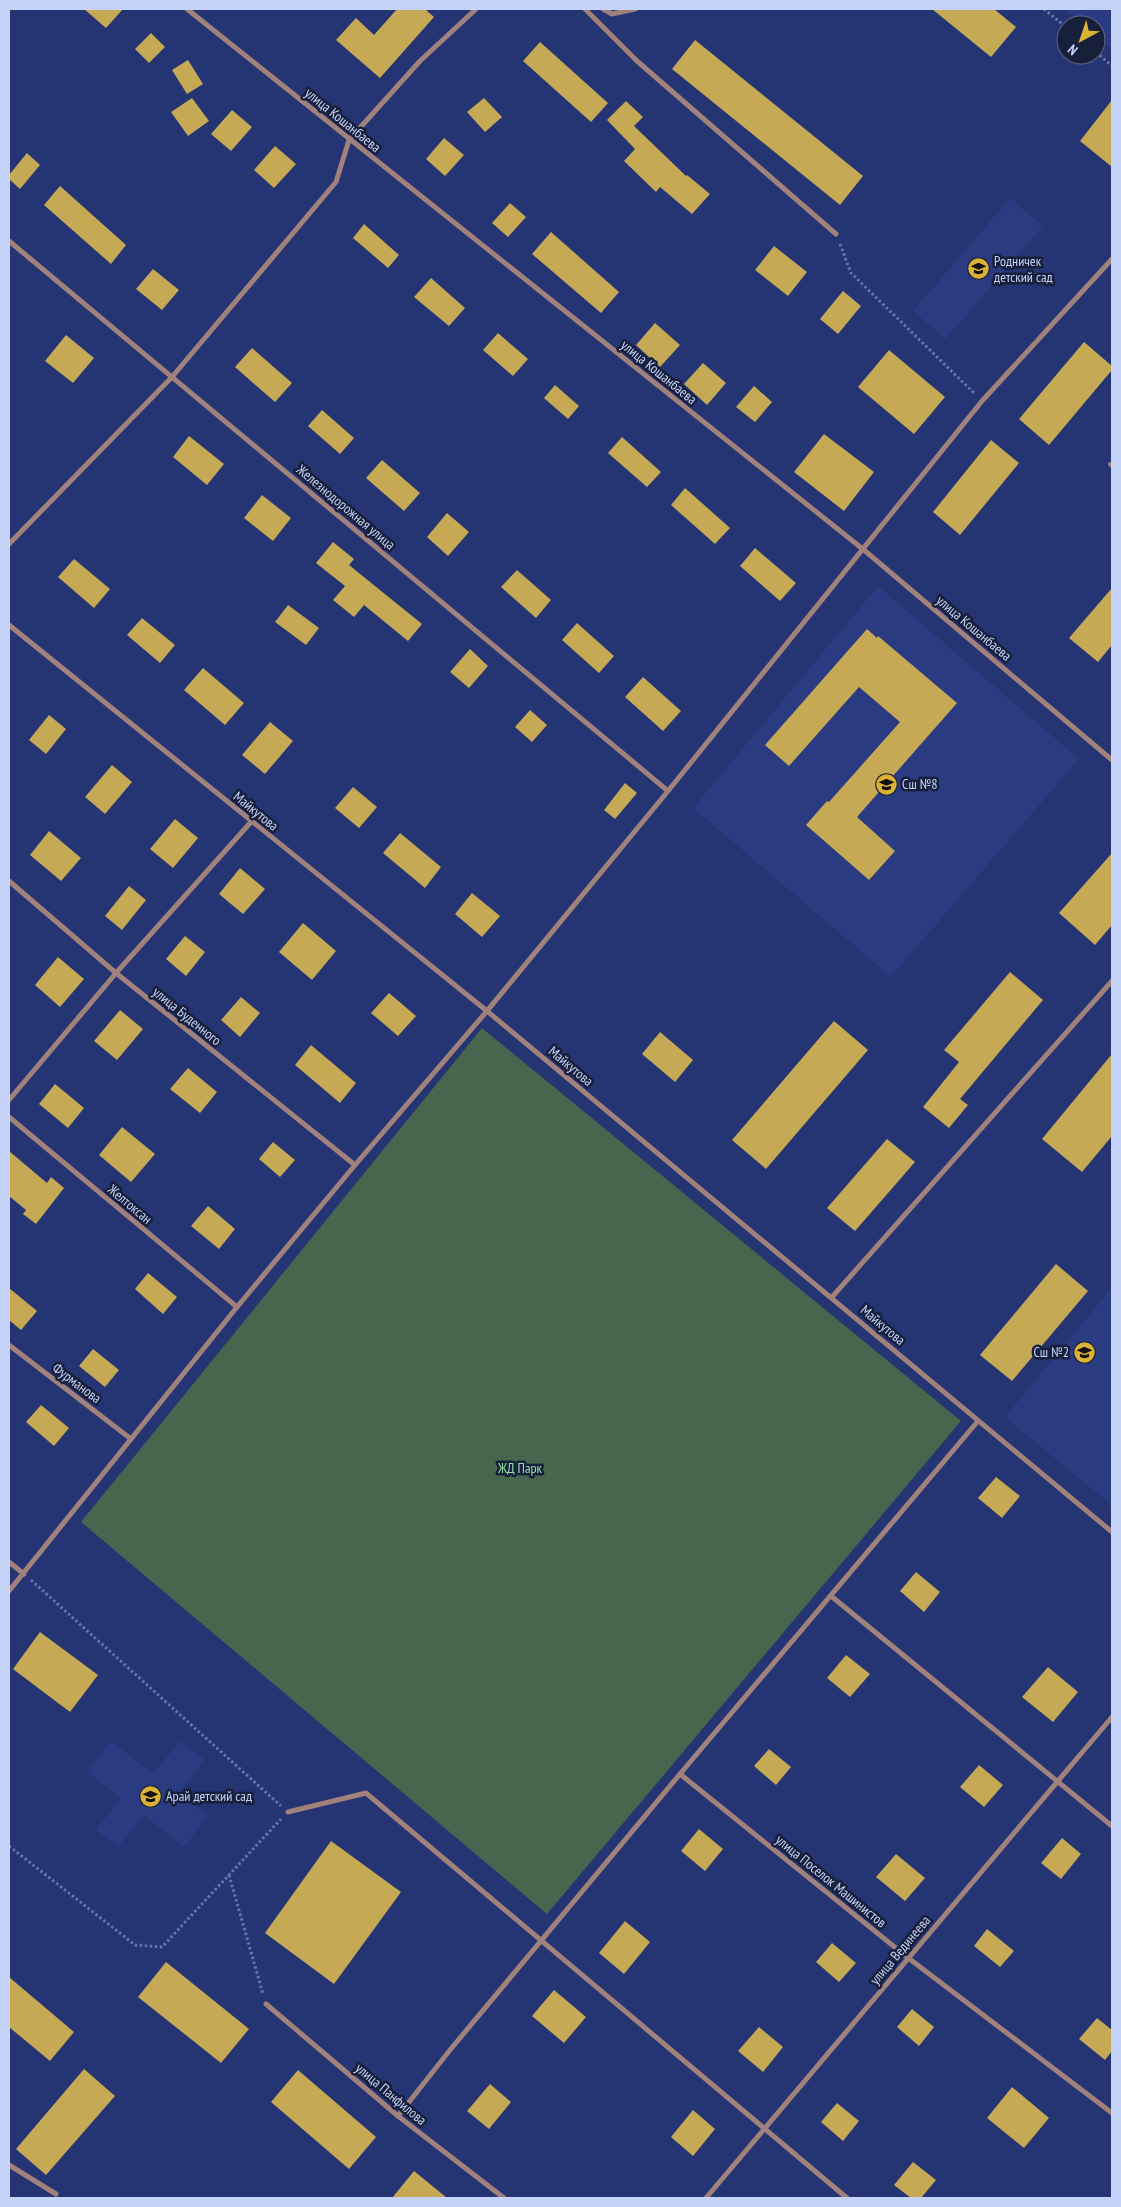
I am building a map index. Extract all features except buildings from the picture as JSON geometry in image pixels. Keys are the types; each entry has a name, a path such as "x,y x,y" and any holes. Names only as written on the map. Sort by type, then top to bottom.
{"street":[{"name":"улица Кошанбаева","path":"187,9 864,550 1112,760"},
{"path":"9,544 172,377 336,182 350,140 420,62 476,9"},
{"path":"585,9 637,61 836,234"},
{"path":"604,9 612,14 635,9"},
{"name":"Железнодорожная улица","path":"9,241 668,791"},
{"path":"9,1591 237,1307 668,791 864,550 982,401 1112,259"},
{"name":"Майкутова","path":"9,625 251,822 487,1010 1112,1532"},
{"path":"9,1100 116,973 251,822"},
{"name":"улица Буденного","path":"9,881 116,973 355,1165"},
{"path":"832,1297 1112,981"},
{"name":"Желтоксан","path":"9,1117 237,1307"},
{"name":"Фурманова","path":"9,1345 131,1439"},
{"path":"398,2116 450,2050 680,1774 978,1420"},
{"path":"9,1562 24,1574"},
{"path":"831,1596 1112,1826"},
{"name":"улица Вединеева","path":"706,2198 766,2129 907,1957 1112,1717"},
{"name":"улица Поселок Машинистов","path":"680,1774 907,1957 1112,2113"},
{"path":"288,1812 366,1793 847,2198"},
{"name":"улица Панфилова","path":"266,2004 398,2116 504,2198"},
{"path":"9,2165 56,2194"}],"path":[{"path":"1044,9 1056,19"},
{"path":"836,234 851,273 982,401"},
{"path":"9,1846 135,1945 162,1947 288,1812 24,1574"},
{"path":"229,1875 266,2004"}],"shaded area":[{"path":"1064,9 1112,9 1112,49 1106,44 1106,15 1071,15"},
{"name":"Родничек детский сад","path":"1010,198 1043,226 946,339 913,311"},
{"name":"Сш №8","path":"878,586 1079,759 891,977 693,808"},
{"name":"Сш №2","path":"1112,1287 1112,1506 1005,1417"},
{"name":"Арай детский сад","path":"111,1741 153,1774 180,1741 205,1760 179,1793 208,1816 184,1847 144,1815 118,1847 96,1830 121,1798 87,1772"}],"green space":[{"name":"ЖД Парк","path":"482,1028 961,1421 547,1914 81,1522"}],"place":[{"name":"Родничек детский сад","path":"978,269"},
{"name":"Сш №8","path":"886,784"},
{"name":"Сш №2","path":"1085,1352"},
{"name":"Арай детский сад","path":"150,1796"}]}
